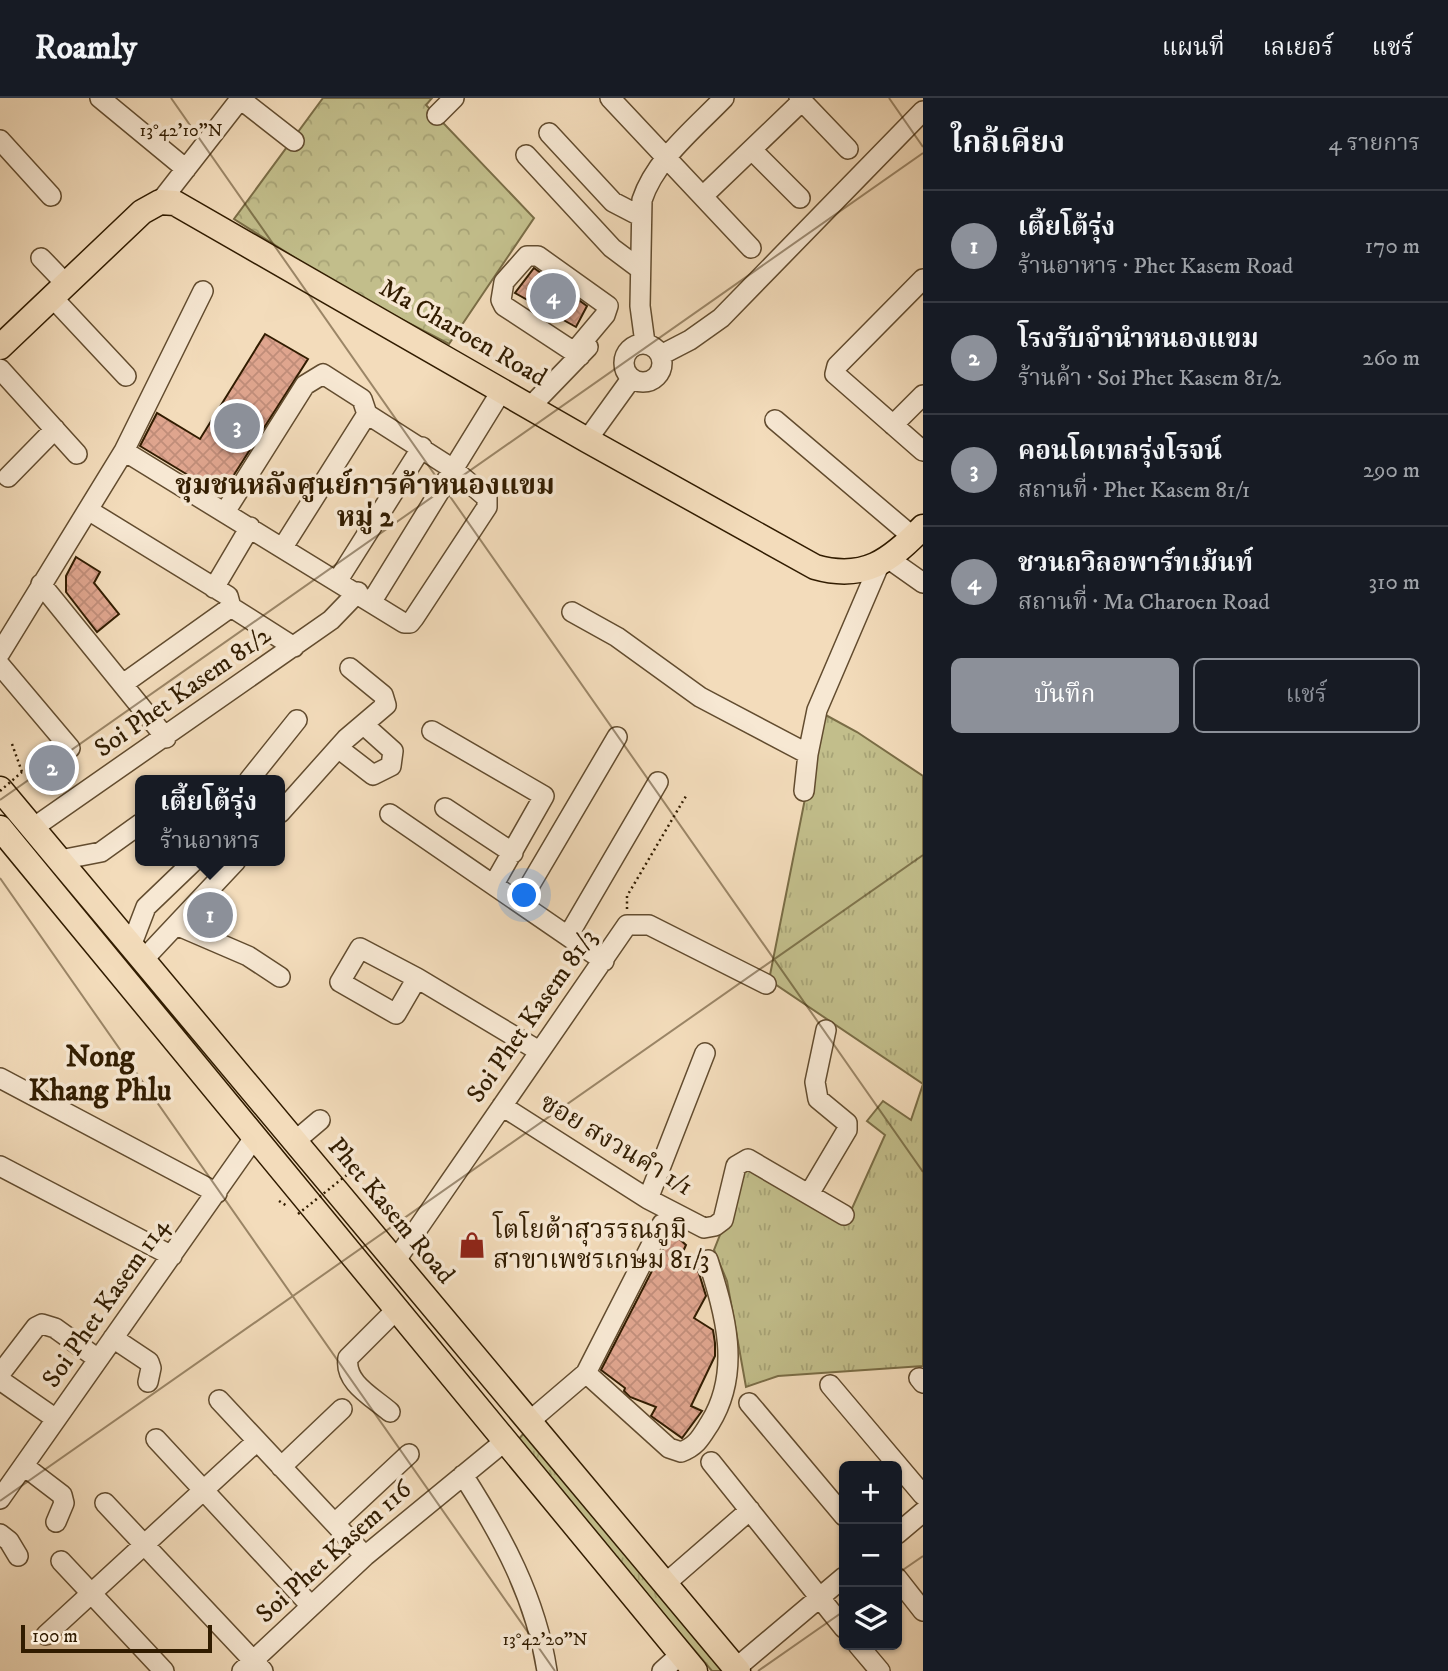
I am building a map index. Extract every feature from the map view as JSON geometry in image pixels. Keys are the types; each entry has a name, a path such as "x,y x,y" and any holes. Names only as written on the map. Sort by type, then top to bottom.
{"main road":[{"path":"0,348 128,224 160,202"},
{"name":"Ma Charoen Road","path":"160,202 175,203 190,210 587,440 815,567 835,573 853,572 885,561 918,532"},
{"name":"Phet Kasem Road","path":"0,790 394,1263 531,1420 737,1670"},
{"path":"0,828 688,1663"},
{"path":"505,1441 531,1420"}],"street":[{"path":"100,98 186,169"},
{"path":"160,202 240,98 294,141"},
{"path":"437,115 454,98"},
{"path":"610,98 751,248"},
{"path":"703,196 752,150 800,99 848,149"},
{"path":"713,102 646,186 640,216 640,269 653,349 662,368 655,378 644,383 631,379 624,368 625,356 633,346 653,349 690,340 721,318 923,111"},
{"path":"549,134 613,202 640,216"},
{"path":"0,140 51,196"},
{"path":"752,150 800,198"},
{"path":"526,155 612,248 640,269"},
{"path":"527,256 538,256 608,306 605,315 577,354 504,306 501,300 504,282 527,256"},
{"path":"40,258 59,290 126,376"},
{"path":"923,279 837,366 835,374 923,452"},
{"path":"0,653 124,451 203,291"},
{"path":"530,407 577,354 615,318"},
{"path":"0,369 78,454"},
{"path":"124,451 404,623 410,623 487,507 487,498 422,447 368,414 362,400 329,375 317,375 305,385 225,512"},
{"path":"587,440 631,379"},
{"name":"Soi Phet Kasem 81/2","path":"33,828 365,597 453,469 502,390"},
{"path":"893,425 923,395"},
{"path":"284,547 368,414"},
{"path":"775,420 918,532"},
{"path":"9,477 55,429"},
{"path":"338,580 422,447"},
{"path":"88,510 228,596 231,607 294,647"},
{"path":"214,587 250,527"},
{"path":"804,791 817,710 885,561 923,583"},
{"path":"41,584 166,738"},
{"path":"123,684 231,607"},
{"path":"572,612 617,637 701,697 808,754"},
{"path":"0,665 70,748"},
{"path":"285,807 338,748 383,710 386,698 350,668"},
{"path":"253,775 297,720"},
{"path":"338,748 373,775 391,766 393,751 364,724"},
{"path":"432,731 544,796 494,884"},
{"path":"520,902 617,737"},
{"path":"568,936 658,782"},
{"path":"445,808 513,853"},
{"path":"390,814 604,961"},
{"path":"60,860 101,852 135,828"},
{"path":"137,953 146,907 189,866"},
{"path":"137,953 176,925 231,866"},
{"path":"176,925 248,956 280,977"},
{"name":"Soi Phet Kasem 81/3","path":"394,1263 627,925 649,925 766,984"},
{"path":"417,978 539,1051"},
{"path":"826,1030 815,1082 818,1099 847,1123 847,1130 809,1194 844,1215"},
{"path":"648,1199 705,1053"},
{"path":"0,1078 217,1193"},
{"name":"ซอย สงวนคำ 1/1","path":"502,1106 648,1199 704,1228 715,1226 723,1220 736,1167 748,1159 809,1194"},
{"path":"294,1142 320,1119"},
{"name":"Soi Phet Kasem 114","path":"0,1499 254,1138"},
{"path":"0,1166 172,1256"},
{"path":"531,1420 586,1373 662,1224"},
{"path":"586,1373 668,1448 681,1452 695,1447 719,1407 729,1361 720,1298 708,1260"},
{"path":"390,1412 351,1378 347,1365 348,1358 396,1310"},
{"path":"0,1374 36,1327 42,1324 55,1328 98,1359"},
{"path":"113,1338 149,1362 152,1368 148,1382"},
{"path":"0,1380 56,1419"},
{"path":"830,1385 923,1495"},
{"path":"219,1400 365,1556"},
{"path":"748,1403 839,1510"},
{"path":"281,1467 342,1409"},
{"path":"156,1440 311,1606"},
{"path":"46,1635 257,1441"},
{"name":"Soi Phet Kasem 116","path":"253,1667 311,1606 365,1556 505,1441"},
{"path":"334,1523 409,1454"},
{"path":"711,1462 839,1622"},
{"path":"24,1466 62,1495 64,1503 56,1522"},
{"path":"463,1475 495,1525 522,1579 547,1671"},
{"path":"105,1503 253,1667"},
{"path":"666,1583 750,1510"},
{"path":"902,1530 923,1512"},
{"path":"0,1534 9,1541 18,1556"},
{"path":"61,1562 164,1671"},
{"path":"737,1670 839,1581"},
{"path":"902,1584 923,1611"},
{"path":"862,1650 880,1671"},
{"path":"662,1671 688,1663"}],"path":[{"path":"0,790 22,772 12,744"},
{"path":"627,925 627,896 686,796"},
{"path":"298,1214 354,1170 342,1146"}],"green space":[{"path":"323,98 432,98 426,105 534,218 449,344 347,291 234,219"},
{"path":"822,713 857,732 923,776 923,1084 769,980"},
{"path":"923,1084 923,1366 778,1376 746,1387 727,1281 714,1250 747,1167 850,1213 885,1135 867,1121 883,1101 911,1120"},
{"path":"524,1433 727,1671 712,1671 517,1441"}],"building":[{"path":"534,268 587,306 576,327 515,293"},
{"path":"265,334 308,359 221,495 140,446 157,413 200,439"},
{"path":"76,557 100,572 94,583 119,614 97,632 66,592 66,576"},
{"path":"672,1232 686,1245 679,1261 697,1267 706,1296 694,1318 713,1330 715,1343 715,1356 691,1406 702,1411 682,1438 651,1416 656,1407 630,1397 624,1391 625,1388 601,1370"}],"place":[{"name":"ชวนถวิลอพาร์ทเม้นท์","path":"553,296"},
{"name":"คอนโดเทลรุ่งโรจน์","path":"237,426"},
{"name":"โรงรับจำนำหนองแขม","path":"52,768"},
{"name":"เตี้ยโต้รุ่ง","path":"210,915"},
{"name":"โตโยต้าสุวรรณภูมิ สาขาเพชรเกษม 81/3","path":"472,1245"}],"district":[{"name":"ชุมชนหลังศูนย์การค้าหนองแขม หมู่ 2","path":"365,501"},
{"name":"Nong Khang Phlu","path":"100,1074"}]}
